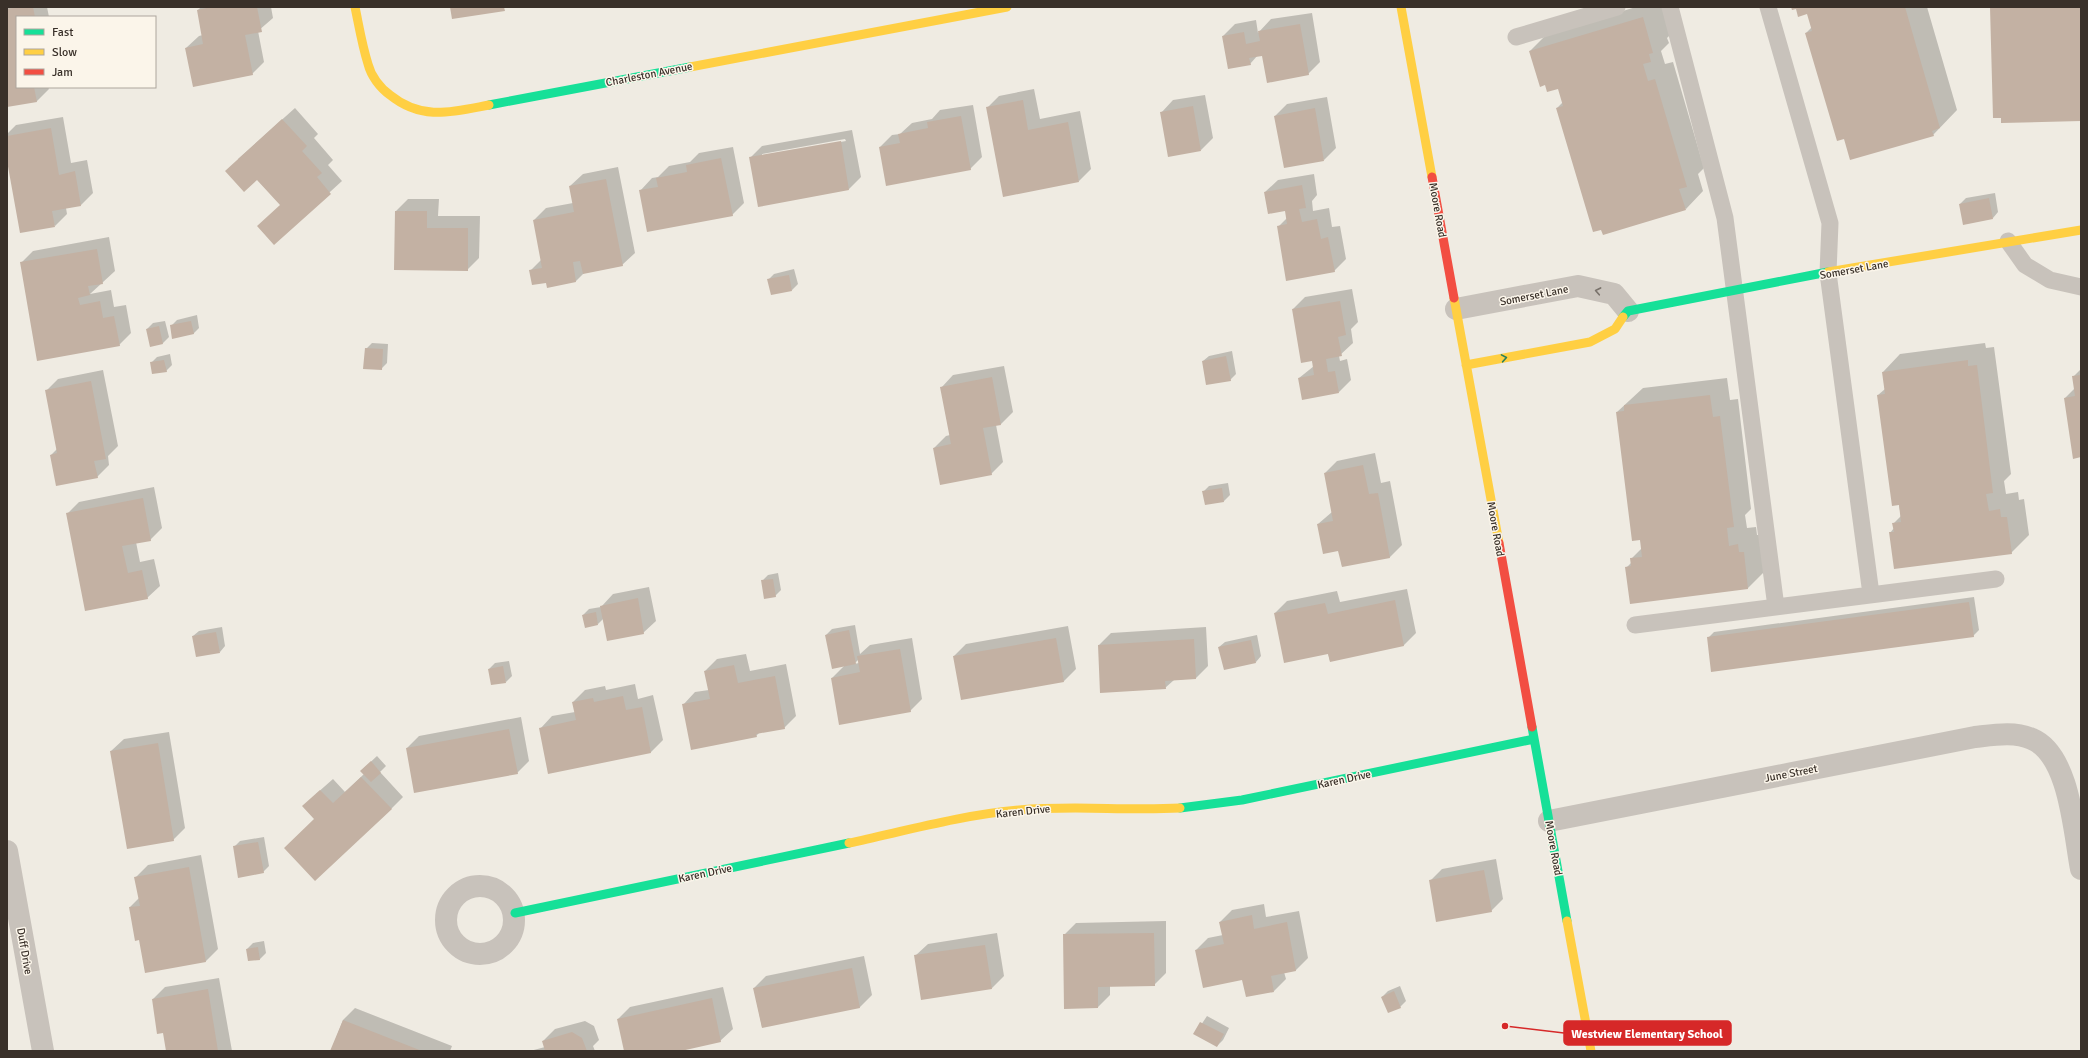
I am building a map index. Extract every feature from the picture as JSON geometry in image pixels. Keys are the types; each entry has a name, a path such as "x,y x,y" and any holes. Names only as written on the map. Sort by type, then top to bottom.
{"street":[{"name":"Charleston Avenue","path":"356,7 368,65 381,88 401,104 419,111 445,113 1007,7"},
{"name":"Moore Road","path":"1401,7 1591,1051"},
{"name":"Somerset Lane","path":"1456,309 1578,286 1614,294 1628,312 1734,290 2008,241 2081,230"},
{"path":"1466,365 1590,342 1615,329 1628,312"},
{"name":"June Street","path":"1549,821 1975,737 2019,735 2033,739 2049,750 2060,769 2067,790 2081,869"},
{"name":"Karen Drive","path":"515,914 963,819 1017,810 1061,807 1141,810 1191,807 1242,800 1534,739"},
{"name":"Duff Drive","path":"7,851 43,1051"}],"lane":[{"path":"1516,37 1617,7"},
{"path":"1670,7 1725,218 1776,607"},
{"path":"1768,7 1830,222 1828,273 1871,594"},
{"path":"2008,241 2025,265 2050,280 2081,287"},
{"path":"1635,625 1996,579"}],"building":[{"path":"33,7 35,16 16,16 16,88 34,88 37,102 7,107 7,9"},
{"path":"211,7 257,7 262,32 245,35 253,75 193,87 185,48 203,44 197,10"},
{"path":"450,7 504,7 505,11 452,19"},
{"path":"1791,7 1905,7 1940,128 1932,131 1934,136 1850,160 1844,139 1837,141 1805,33 1812,31 1807,14 1798,17 1796,9 1792,10"},
{"path":"1990,7 2081,7 2081,121 2001,123 2001,118 1993,118"},
{"path":"1643,17 1653,53 1649,54 1651,62 1643,64 1648,81 1655,79 1687,187 1679,189 1686,210 1603,235 1601,230 1593,232 1556,108 1563,106 1558,89 1547,92 1545,85 1540,87 1529,51"},
{"path":"1300,24 1309,75 1267,83 1262,56 1249,58 1251,65 1228,69 1222,36 1244,32 1246,44 1260,41 1258,31"},
{"path":"1023,100 1028,130 1068,122 1079,182 1003,197 986,107"},
{"path":"1193,106 1201,151 1168,157 1160,112"},
{"path":"1315,108 1324,161 1284,168 1274,116"},
{"path":"961,116 971,170 886,186 879,147 900,143 898,134 928,128 927,122"},
{"path":"282,119 307,146 302,151 322,173 317,177 331,194 274,245 257,226 280,205 257,180 244,192 225,171"},
{"path":"51,128 59,175 75,171 81,206 52,211 55,227 20,233 7,161 7,136"},
{"path":"841,141 849,190 758,207 749,157"},
{"path":"721,158 733,216 647,232 639,190 658,187 656,178 687,172 686,165"},
{"path":"606,179 623,266 583,274 580,261 573,262 576,282 547,288 546,283 532,285 529,270 542,268 533,220 574,212 569,186"},
{"path":"1302,185 1306,208 1299,209 1302,222 1317,219 1321,239 1328,237 1335,272 1286,281 1277,226 1287,224 1285,211 1268,214 1264,192"},
{"path":"1989,198 1993,219 1963,225 1959,204"},
{"path":"395,211 427,211 427,228 468,228 468,271 394,270"},
{"path":"97,249 103,284 88,286 90,295 78,298 80,305 100,301 103,318 114,316 120,346 37,361 20,262"},
{"path":"789,275 792,291 771,295 767,279"},
{"path":"1340,301 1346,335 1338,337 1342,356 1326,359 1328,372 1335,371 1339,393 1302,400 1298,378 1314,375 1312,361 1301,363 1292,309"},
{"path":"191,321 194,334 172,339 170,325"},
{"path":"159,326 163,344 150,347 146,329"},
{"path":"365,348 383,349 382,370 363,369"},
{"path":"1226,356 1231,381 1206,385 1202,361"},
{"path":"164,360 167,372 152,374 150,362"},
{"path":"1968,360 1968,366 1977,365 1993,493 1986,494 1989,511 2000,509 2001,517 2007,517 2012,554 1894,569 1889,532 1894,532 1892,523 1901,522 1899,505 1892,506 1877,395 1885,394 1882,372"},
{"path":"2081,375 2081,457 2073,459 2064,398 2075,396 2072,376"},
{"path":"992,377 1001,425 983,428 992,475 940,485 933,448 951,444 940,387"},
{"path":"91,381 106,459 94,461 98,478 56,486 50,455 57,453 45,390"},
{"path":"1710,395 1713,417 1720,416 1734,527 1727,528 1729,546 1738,544 1739,552 1744,552 1748,589 1630,604 1625,567 1631,566 1630,558 1642,557 1640,540 1632,541 1616,412 1624,411 1624,405"},
{"path":"1363,465 1369,494 1378,493 1390,558 1342,567 1338,551 1323,554 1317,524 1333,521 1324,473"},
{"path":"1222,488 1224,502 1205,505 1202,491"},
{"path":"143,498 151,541 122,546 128,573 142,570 148,599 85,611 66,513"},
{"path":"773,579 776,597 764,599 761,580"},
{"path":"638,598 644,634 607,641 600,606"},
{"path":"1395,600 1404,646 1330,662 1328,654 1284,663 1274,613 1325,603 1328,614"},
{"path":"1969,602 1974,637 1711,672 1707,637"},
{"path":"596,612 598,625 585,628 582,615"},
{"path":"849,630 856,664 832,669 825,635"},
{"path":"216,632 220,653 196,657 192,636"},
{"path":"1056,638 1064,682 961,700 953,656"},
{"path":"1194,639 1196,679 1165,681 1166,689 1100,693 1098,645"},
{"path":"1251,640 1256,663 1224,670 1218,647"},
{"path":"900,649 911,712 839,725 831,678 860,672 857,656"},
{"path":"734,665 738,683 775,676 785,729 756,734 757,737 691,750 682,704 710,699 704,671"},
{"path":"503,666 506,683 491,685 488,669"},
{"path":"623,696 626,710 642,707 651,753 548,774 539,728 576,720 572,702 593,698 594,702"},
{"path":"509,729 518,774 414,793 406,748"},
{"path":"158,743 174,841 127,849 110,751"},
{"path":"371,761 381,773 371,782 360,771"},
{"path":"361,777 392,809 315,881 284,848 314,819 302,806 320,790 333,803"},
{"path":"258,842 264,873 238,878 233,846"},
{"path":"189,867 206,962 145,973 139,940 135,941 129,907 140,906 134,877"},
{"path":"1484,870 1492,912 1436,922 1429,880"},
{"path":"1252,915 1254,929 1287,922 1296,971 1271,976 1274,992 1246,997 1242,980 1203,988 1195,950 1224,944 1219,922"},
{"path":"1154,933 1155,986 1098,987 1098,1008 1064,1009 1063,934"},
{"path":"985,945 992,989 921,1000 914,955"},
{"path":"258,947 260,960 248,961 246,949"},
{"path":"852,968 860,1008 762,1028 753,988"},
{"path":"208,989 218,1051 166,1051 163,1033 157,1034 152,999"},
{"path":"1394,991 1401,1008 1388,1013 1381,997"},
{"path":"712,998 721,1042 681,1051 624,1051 617,1019"},
{"path":"343,1020 422,1051 330,1051"},
{"path":"1200,1022 1224,1034 1217,1047 1193,1034"},
{"path":"572,1032 582,1038 587,1051 545,1051 542,1041"}],"traffic: fast":[{"path":"489,105 690,67"},
{"path":"1623,317 1628,311 1828,272"},
{"path":"1532,727 1567,921"},
{"path":"1180,808 1242,800 1534,739"},
{"path":"515,913 849,843"}],"traffic: slow":[{"path":"355,7 362,43 369,68 376,81 390,95 414,109 426,111 450,112 489,105"},
{"path":"690,67 1007,7"},
{"path":"1401,7 1432,177"},
{"path":"1828,272 2081,230"},
{"path":"1454,298 1499,543"},
{"path":"1466,365 1590,342 1615,329 1623,317"},
{"path":"849,843 955,819 998,812 1059,808 1180,808"},
{"path":"1567,921 1591,1051"}],"traffic: jam":[{"path":"1432,177 1454,298"},
{"path":"1499,543 1532,727"}],"place":[{"name":"Westview Elementary School","path":"1505,1026"}]}
